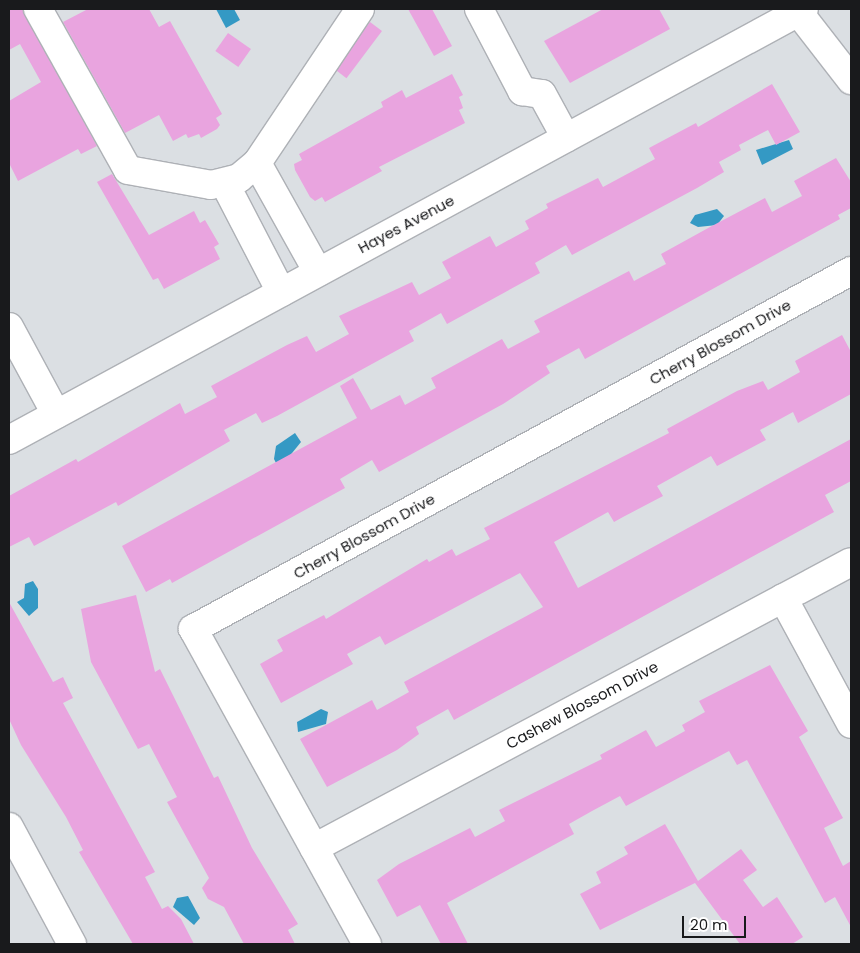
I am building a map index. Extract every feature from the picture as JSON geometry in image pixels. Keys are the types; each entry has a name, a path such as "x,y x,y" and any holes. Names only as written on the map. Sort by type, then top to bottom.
{"street":[{"path":"38,9 128,170 225,184 257,162 360,9"},
{"path":"478,9 522,91 542,94 566,138"},
{"path":"799,9 851,80"},
{"name":"Hayes Avenue","path":"9,440 566,138 799,9"},
{"path":"257,162 318,272"},
{"path":"225,184 282,292"},
{"name":"Cherry Blossom Drive","path":"367,944 193,629 851,271"},
{"path":"9,327 56,414"},
{"name":"Cashew Blossom Drive","path":"314,848 851,562"},
{"path":"783,598 851,724"},
{"path":"9,827 72,944"}],"water":[{"path":"216,9 234,9 240,20 226,28"},
{"path":"789,140 793,149 762,165 756,150"},
{"path":"717,209 724,216 717,225 698,227 690,223 695,215"},
{"path":"295,433 301,442 279,469 274,459 276,446"},
{"path":"33,581 38,589 38,608 29,616 17,602 24,598 25,584"},
{"path":"321,709 328,712 326,724 298,732 297,722"},
{"path":"188,896 200,918 194,925 173,907 177,898"}],"building":[{"path":"9,9 22,9 97,146 81,154 78,149 18,181 9,163 9,101 41,82 20,44 9,50"},
{"path":"88,9 149,9 159,27 170,21 222,114 216,118 220,125 217,129 201,138 199,134 188,138 186,134 173,141 159,115 125,133 63,22"},
{"path":"408,9 432,9 452,46 434,56"},
{"path":"603,9 659,9 670,29 570,83 544,41"},
{"path":"370,22 382,31 346,78 334,69"},
{"path":"228,33 251,49 238,67 215,51"},
{"path":"452,74 463,95 459,97 463,108 459,110 465,123 379,167 382,171 325,202 322,197 315,201 310,197 295,170 294,164 302,160 299,154 383,107 381,102 402,90 406,98"},
{"path":"772,84 800,132 776,145 768,130 739,145 741,150 719,162 724,172 697,188 572,255 566,245 535,263 540,273 447,324 441,313 409,331 414,341 277,416 262,423 256,413 224,430 230,441 118,506 116,502 34,546 29,537 9,547 9,496 76,459 78,462 180,403 185,414 217,397 211,386 287,345 307,336 316,352 349,334 339,316 412,282 419,295 451,278 442,262 490,236 496,247 529,229 525,221 548,208 546,204 598,178 603,187 655,159 649,148 696,123 698,127"},
{"path":"836,158 851,182 851,208 838,215 840,219 585,359 579,348 546,366 550,373 503,404 379,472 372,460 340,479 345,488 172,583 170,579 146,592 122,546 357,418 340,386 353,378 371,410 400,395 405,405 436,388 431,378 502,339 508,349 540,332 534,321 629,271 634,281 666,264 661,254 765,198 772,212 802,196 794,181"},
{"path":"112,174 149,235 194,211 200,223 205,220 219,244 214,247 220,259 164,289 158,278 153,280 97,182"},
{"path":"842,335 851,352 851,394 798,423 793,412 760,430 766,440 717,466 711,456 657,486 663,496 614,522 608,512 554,542 578,588 851,439 851,481 825,495 834,512 454,720 448,709 416,727 419,734 397,750 327,787 300,739 372,700 377,710 409,692 404,682 543,607 520,573 385,645 380,636 347,654 353,664 281,703 260,664 283,651 277,640 324,615 326,619 427,559 429,562 452,549 456,556 490,539 484,528 669,433 667,429 737,391 763,381 768,390 800,372 795,361"},
{"path":"136,595 155,672 160,669 214,778 218,776 252,848 298,924 288,930 295,944 244,944 224,907 208,899 202,888 209,878 167,802 177,797 149,744 138,749 91,662 81,609"},
{"path":"9,602 53,682 63,677 73,698 63,703 155,872 145,877 162,909 168,906 181,919 194,944 133,944 79,852 83,850 66,817 21,745 9,719"},
{"path":"770,665 808,731 799,737 843,818 824,828 843,866 851,861 851,927 835,897 825,903 747,760 737,765 729,751 626,806 620,796 592,811 569,824 574,834 447,903 468,944 441,944 420,905 397,917 377,880 399,864 470,828 475,837 505,821 499,810 602,759 600,755 646,730 656,747 685,731 682,725 705,712 699,701"},
{"path":"665,824 698,881 741,849 757,870 743,880 763,907 777,897 803,937 792,944 740,944 695,883 600,930 580,894 601,883 596,872 628,854 624,847"}]}
